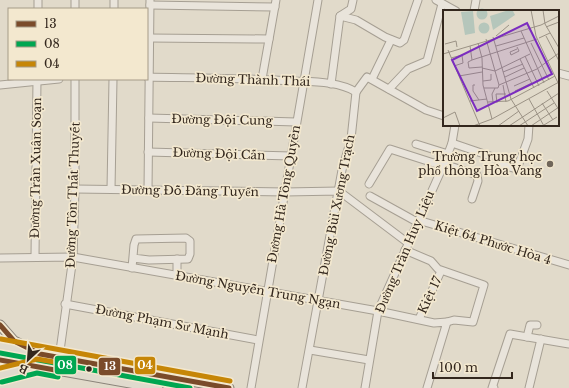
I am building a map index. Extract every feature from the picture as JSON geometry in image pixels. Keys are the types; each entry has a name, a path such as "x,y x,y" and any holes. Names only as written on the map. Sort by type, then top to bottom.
{"main road":[{"path":"0,325 14,340 40,354"},
{"path":"0,346 229,388"},
{"path":"0,360 158,388"},
{"path":"0,375 38,366"}],"street":[{"name":"Đường Hà Tông Quyền","path":"250,388 318,0"},
{"path":"331,84 340,16 351,9 353,0"},
{"path":"340,16 366,25 391,40 400,43 404,40 418,0"},
{"path":"474,10 476,0"},
{"path":"389,89 408,69 427,61 439,2 454,10"},
{"path":"148,190 148,77 150,3 275,3 262,79"},
{"path":"149,38 269,39"},
{"path":"372,79 391,40"},
{"path":"559,74 569,76"},
{"name":"Đường Thành Thái","path":"148,77 304,81 350,88 356,92"},
{"path":"356,92 367,77 426,110 443,116"},
{"path":"0,85 37,80"},
{"name":"Đường Trần Xuân Soạn","path":"35,256 37,80"},
{"name":"Đường Tôn Thất Thuyết","path":"59,358 73,257 75,189 75,80"},
{"path":"111,189 113,80"},
{"name":"Đường Bùi Xương Trạch","path":"302,388 342,170 350,139 356,92"},
{"name":"Đường Đội Cung","path":"149,118 296,122"},
{"name":"Đường Trần Huy Liệu","path":"365,388 378,310 448,154 452,143 454,126"},
{"path":"499,164 517,169 528,139 529,126"},
{"path":"452,143 490,156"},
{"path":"416,144 448,154"},
{"path":"369,184 390,149 464,172 473,173 478,178 472,199"},
{"name":"Đường Đội Cấn","path":"148,152 291,156"},
{"name":"Đường Đỗ Đăng Tuyển","path":"75,189 285,192 339,191"},
{"path":"339,191 408,243"},
{"name":"Kiệt 64 Phước Hòa 4","path":"370,196 417,221 569,265"},
{"path":"132,268 134,242 138,238 189,239 191,244 190,257 186,259 133,258"},
{"path":"405,250 418,254 431,261 441,271"},
{"name":"Đường Nguyễn Trung Ngạn","path":"0,258 35,256 73,257 266,292 378,310 434,323 454,320 473,322 484,285 441,271"},
{"path":"176,259 177,276"},
{"name":"Kiệt 17","path":"419,319 441,271"},
{"name":"Đường Phạm Sư Mạnh","path":"66,304 258,340"},
{"path":"427,388 447,322"},
{"path":"527,337 530,325 537,325"},
{"path":"494,388 492,388 510,334 569,344"},
{"path":"529,388 541,339"},
{"path":"310,350 369,360"}],"green space":[{"path":"9,354 198,388 183,388 8,356"}],"transit line":[{"name":"13","path":"0,325 14,341 40,354 229,388"},
{"name":"04","path":"1,339 230,381"},
{"name":"08","path":"0,353 190,388"},
{"name":"04","path":"0,368 37,359 60,363"},
{"name":"13","path":"0,360 55,370"},
{"name":"08","path":"2,382 37,373 58,377"}],"place":[{"name":"Trường Trung học phổ thông Hòa Vang","path":"550,164"}]}
